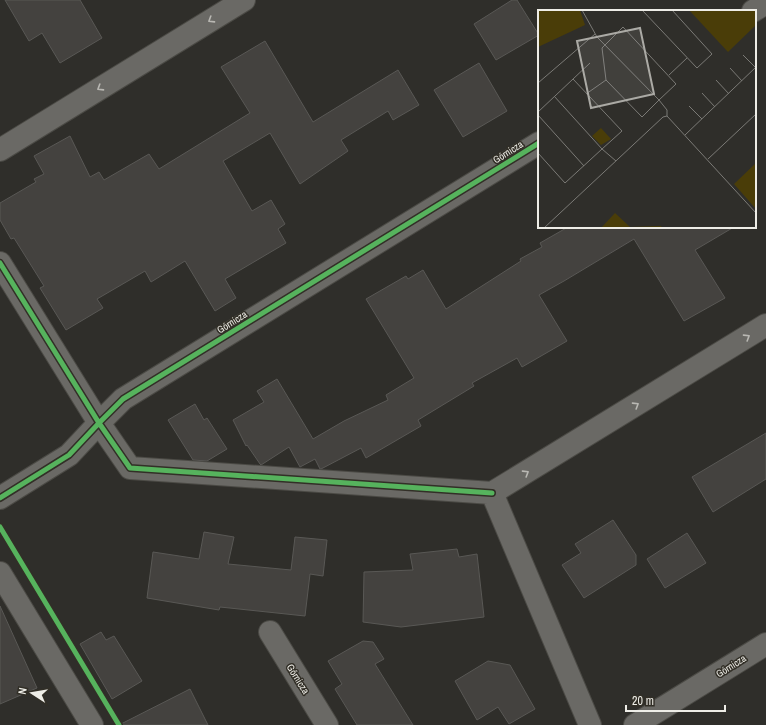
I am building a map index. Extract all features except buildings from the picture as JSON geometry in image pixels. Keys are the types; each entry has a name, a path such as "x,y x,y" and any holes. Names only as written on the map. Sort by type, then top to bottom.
{"street":[{"path":"0,150 244,0"},
{"path":"756,10 766,3"},
{"name":"Górnicza","path":"0,498 70,454 123,399 538,144"},
{"path":"0,263 99,423 130,468 492,493 766,325"},
{"path":"492,493 590,725"},
{"path":"0,573 92,725"},
{"name":"Górnicza","path":"270,632 327,725"},
{"name":"Górnicza","path":"635,725 766,644"}],"cycle path":[{"path":"0,498 69,455 123,399 538,144"},
{"path":"0,263 99,423 130,468 492,493"},
{"path":"0,527 119,725"}]}
